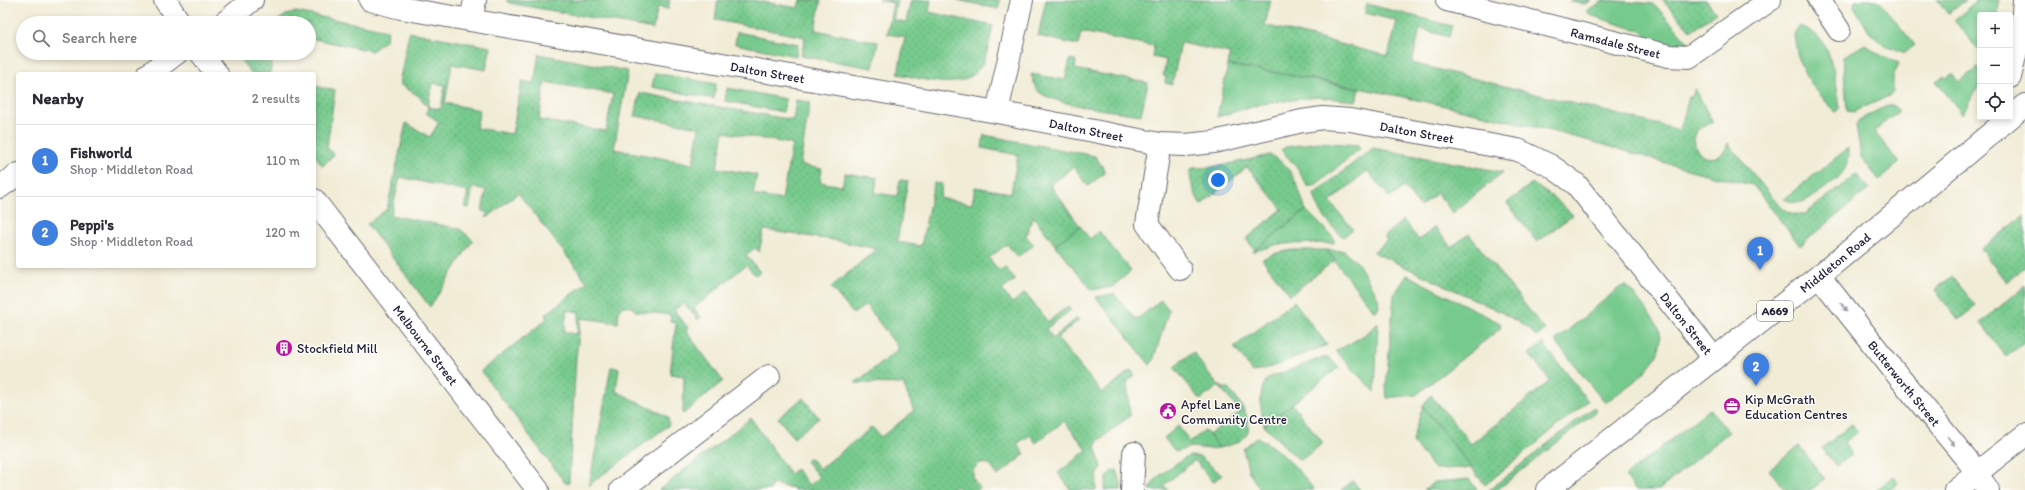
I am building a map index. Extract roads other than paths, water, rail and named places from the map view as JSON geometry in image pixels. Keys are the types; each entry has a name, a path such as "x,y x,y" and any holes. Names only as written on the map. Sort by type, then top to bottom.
{"street":[{"path":"165,0 175,16"},
{"path":"233,16 252,0"},
{"name":"Dalton Street","path":"370,0 400,8 473,10 1160,144 1186,145 1214,142 1302,121 1323,118 1350,120 1518,150 1551,166 1576,184 1714,358"},
{"path":"997,112 1022,0"},
{"name":"Ramsdale Street","path":"1446,0 1669,56 1689,57 1770,0"},
{"path":"1818,0 1840,30"},
{"path":"2013,64 2022,26 2024,0"},
{"path":"152,72 168,60"},
{"path":"206,60 215,72"},
{"name":"Middleton Road","path":"1547,490 1819,276 2000,122 2025,105"},
{"path":"1160,144 1146,224 1180,269"},
{"path":"0,187 16,175"},
{"name":"Melbourne Street","path":"316,203 538,490"},
{"name":"Butterworth Street","path":"1819,276 1969,462 1982,482"},
{"path":"621,490 769,376"},
{"path":"1955,490 1982,482 2025,435"},
{"path":"1132,490 1134,453"}],"place":[{"name":"Fishworld","path":"1760,270"},
{"name":"Stockfield Mill","path":"284,348"},
{"name":"Peppi's","path":"1756,386"},
{"name":"Kip McGrath Education Centres","path":"1732,406"},
{"name":"Apfel Lane Community Centre","path":"1168,411"}]}
